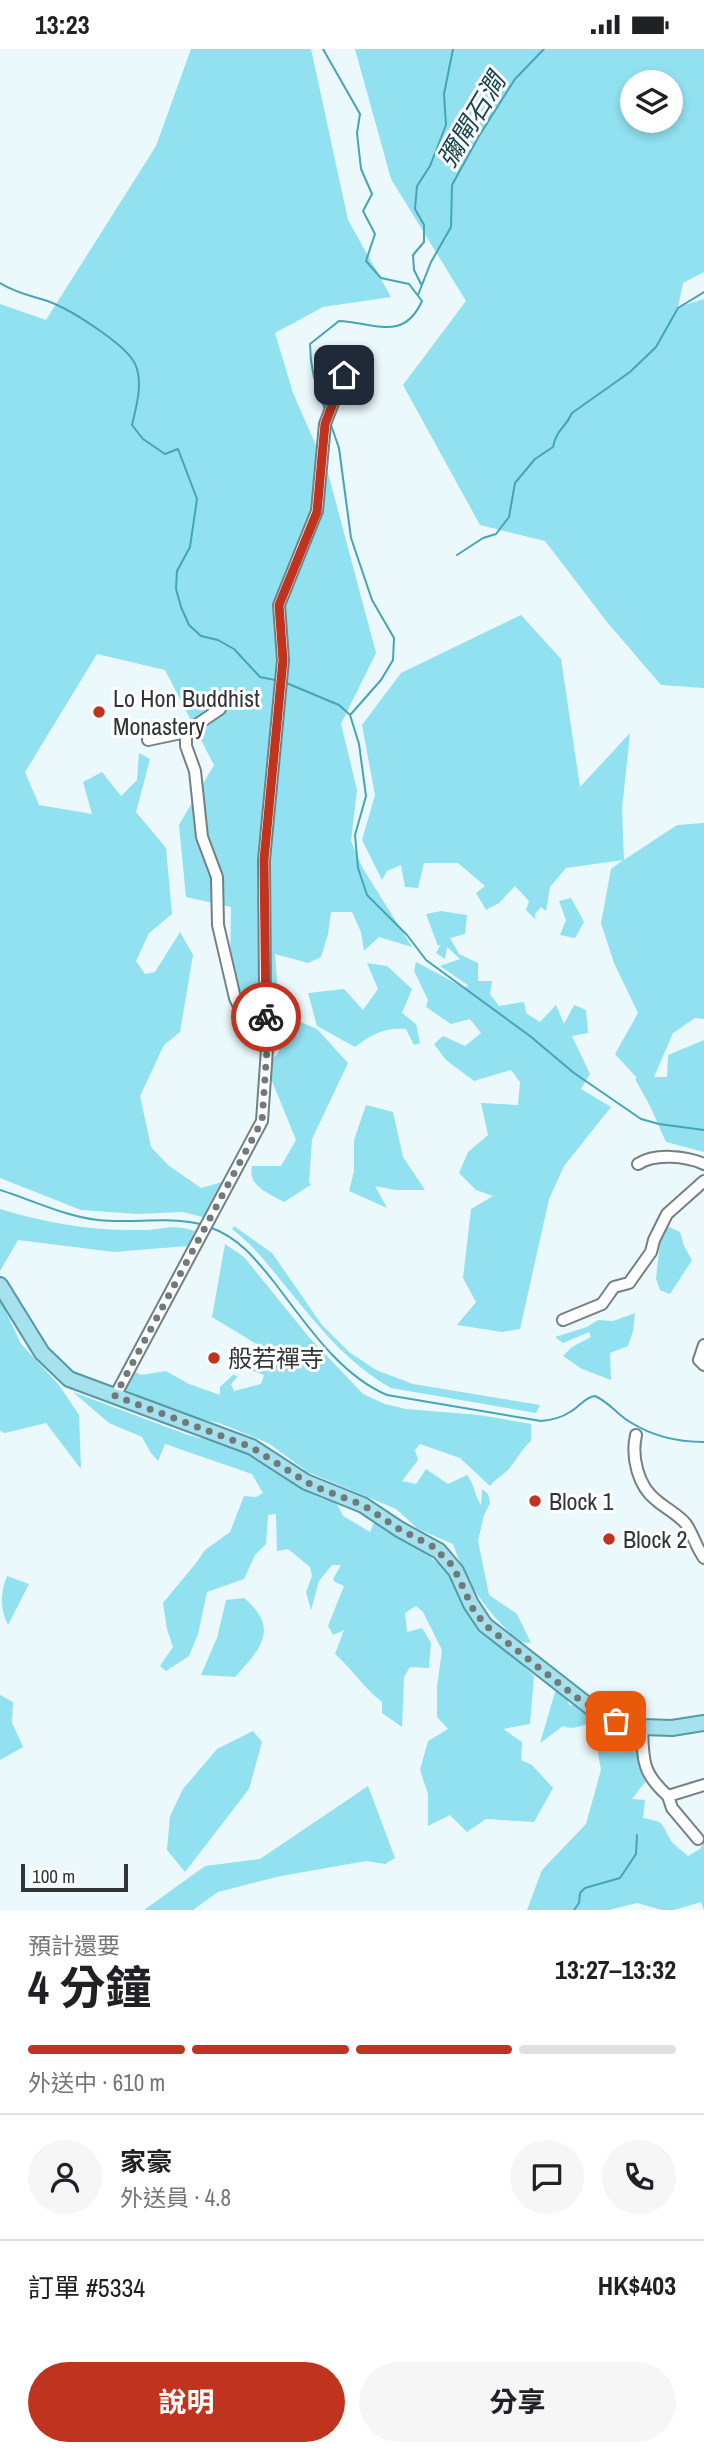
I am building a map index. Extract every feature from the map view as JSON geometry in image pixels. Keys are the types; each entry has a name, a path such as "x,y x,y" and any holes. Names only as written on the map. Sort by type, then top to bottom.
{"main road":[{"path":"0,1285 42,1353 69,1379 251,1447 313,1486 363,1505 399,1529 432,1546 453,1566 473,1609 489,1628 587,1706 616,1721 642,1727 671,1728 704,1723"}],"street":[{"path":"115,1396 262,1121 267,1049 264,860 283,660 279,605 317,512 325,424 344,375"},
{"path":"148,740 186,732 220,709"},
{"path":"186,732 186,746 195,771 202,837 217,877 218,925 235,998 252,1034 267,1049"},
{"path":"638,1164 659,1157 694,1159 704,1164"},
{"path":"563,1320 602,1304 614,1287 629,1283 651,1252 667,1214 704,1181"},
{"path":"704,1345 699,1360 704,1365"},
{"path":"636,1435 634,1458 644,1485 652,1498 685,1523 695,1547 704,1558"},
{"path":"642,1727 642,1755 647,1772 654,1784 668,1796 672,1808 698,1839"},
{"path":"668,1796 704,1786"}],"shaded area":[{"path":"191,49 311,49 348,220 391,297 323,307 275,333 293,393 328,473 376,653 341,724 357,790 351,841 362,867 412,947 379,937 364,951 361,932 352,912 331,912 321,957 308,963 275,954 279,1008 288,1019 280,1030 262,1021 248,993 237,990 230,965 231,907 186,897 179,825 214,765 165,670 97,654 25,772 39,805 92,814 83,782 102,772 121,796 137,780 139,753 150,759 136,812 166,848 172,914 149,933 136,961 145,974 155,972 180,932 193,955 180,1032 164,1045 140,1096 151,1147 168,1165 201,1188 226,1181 206,1218 183,1212 137,1214 81,1210 0,1178 0,304 46,320 156,146"},
{"path":"355,49 704,49 704,272 683,283 678,307 704,299 704,688 661,685 607,622 545,541 480,525 403,385 466,301 391,179"},
{"path":"521,615 561,659 580,787 630,733 622,809 624,860 677,825 704,823 704,1019 695,1018 673,1033 654,1077 667,1077 668,1055 704,1040 704,1152 666,1142 635,1079 637,1078 615,1054 638,1013 614,963 601,923 611,869 623,860 566,868 550,887 546,911 541,907 535,914 535,919 526,910 529,901 515,886 499,903 486,910 476,893 485,886 458,863 424,863 418,888 405,887 401,865 387,871 382,880 362,840 375,795 362,725 401,673"},
{"path":"571,898 584,922 575,938 560,935 566,920 559,901"},
{"path":"441,911 467,915 465,934 450,938 459,954 478,963 478,981 492,981 490,994 499,1006 524,1002 526,1013 540,1022 556,1005 564,1024 574,1005 586,1010 588,1033 572,1036 590,1074 581,1089 611,1107 564,1166 549,1199 520,1329 502,1332 457,1325 476,1302 463,1278 471,1209 493,1196 476,1190 459,1173 468,1152 488,1135 481,1103 518,1105 520,1082 511,1070 474,1081 446,1060 434,1044 443,1036 465,1046 481,1033 470,1019 451,1024 426,1007 428,1000 414,971 416,962 463,987 469,986 440,966 460,959 447,947 445,959 436,953 441,944 438,946 426,914"},
{"path":"367,963 387,966 412,989 402,1013 416,1024 420,1043 414,1045 406,1029 392,1029 379,1032 355,1047 317,1026 308,993 344,989 363,1010 378,989"},
{"path":"293,1019 317,1029 348,1063 312,1139 309,1183 312,1184 284,1202 261,1189 251,1173 252,1166 281,1166 296,1140 265,1064 277,1055"},
{"path":"366,1105 393,1112 403,1157 425,1190 395,1190 375,1186 387,1208 349,1191 354,1171 354,1140"},
{"path":"0,1209 52,1222 87,1227 141,1230 174,1227 195,1231 188,1246 114,1252 18,1240 0,1271"},
{"path":"234,1226 272,1253 322,1325 349,1352 376,1370 413,1384 540,1405 536,1413 391,1388 361,1368 334,1343 261,1257 232,1229"},
{"path":"669,1227 680,1232 692,1260 670,1294 660,1290 656,1279 661,1233"},
{"path":"225,1244 244,1257 308,1336 363,1394 385,1404 406,1409 479,1415 531,1424 531,1441 510,1468 490,1486 460,1458 420,1444 415,1450 418,1460 402,1481 416,1484 426,1469 448,1484 467,1475 481,1505 482,1489 488,1494 490,1503 484,1515 478,1541 489,1595 517,1614 531,1643 519,1642 488,1609 465,1573 453,1544 418,1529 396,1509 308,1472 268,1443 123,1389 133,1371 141,1375 166,1371 189,1384 220,1395 220,1387 233,1375 238,1376 231,1384 234,1391 261,1384 264,1375 251,1370 275,1366 278,1357 212,1317"},
{"path":"0,1299 21,1344 59,1385 79,1415 81,1469 46,1423 5,1433 0,1431"},
{"path":"635,1313 628,1346 610,1353 611,1380 582,1369 563,1356 572,1347 591,1337 589,1332 563,1343 555,1337 587,1327 598,1320 613,1321"},
{"path":"73,1392 188,1435 251,1451 297,1486 323,1499 335,1500 343,1516 370,1532 374,1522 380,1525 429,1556 452,1575 483,1628 534,1676 530,1724 503,1729 522,1742 521,1760 532,1765 553,1788 534,1822 486,1819 467,1832 450,1815 428,1826 428,1794 420,1770 428,1741 448,1729 437,1717 437,1687 442,1650 423,1612 416,1606 405,1613 407,1632 422,1628 431,1643 429,1668 410,1667 404,1677 402,1727 382,1713 382,1702 335,1654 344,1630 333,1635 328,1626 344,1586 333,1579 341,1565 332,1565 319,1581 311,1610 306,1592 312,1576 310,1567 288,1549 277,1551 276,1514 268,1515 266,1544 255,1555 244,1579 207,1592 198,1634 189,1656 166,1671 160,1666 173,1647 163,1603 205,1550 230,1532 244,1496 256,1497 263,1493 252,1474 165,1444 158,1461 142,1437 109,1423"},
{"path":"7,1576 29,1584 8,1625 2,1601"},
{"path":"244,1598 255,1609 264,1629 259,1648 235,1677 201,1675 217,1638 226,1600"},
{"path":"556,1689 563,1690 570,1706 577,1702 599,1717 598,1723 573,1728 563,1726 540,1743"},
{"path":"0,1695 13,1702 12,1723 23,1747 0,1760"},
{"path":"593,1725 633,1740 651,1774 632,1799 645,1800 643,1818 661,1824 671,1841 688,1856 700,1849 704,1842 704,1910 701,1902 674,1910 662,1910 637,1903 609,1910 527,1910 542,1870 586,1824 601,1770"},
{"path":"253,1731 262,1742 249,1789 185,1872 167,1850 170,1816 183,1789 217,1749"},
{"path":"368,1786 395,1858 385,1864 366,1861 281,1876 218,1892 193,1910 144,1910 205,1866 260,1859"}],"waterway":[{"path":"323,49 360,114 357,133 361,169 372,194 363,211 375,234 366,261 381,278 409,284 422,301 406,322 396,326 339,321 310,344 314,377 325,409"},
{"path":"421,284 414,270 413,255 424,242 424,225 415,209 417,186 430,166 446,125 444,94 453,49"},
{"name":"彌閘石澗","path":"418,295 431,262 451,227 452,185 515,79 544,49"},
{"path":"0,283 71,313 98,329 131,358 139,381 132,425 143,439 165,454 178,449 197,499 190,547 177,571 176,589 189,625 201,636 218,640 234,649 260,677 275,680"},
{"path":"457,555 483,538 496,534 509,517 515,483 535,459 553,447 572,413 630,372 656,347 678,308 704,292"},
{"path":"331,425 339,448 351,538 372,600 394,638 393,660 381,680 351,714"},
{"path":"284,682 339,705 350,715 359,744 366,796 355,835 358,868 367,895 407,935 426,960 530,1036 574,1073 641,1119 704,1130"},
{"path":"0,1190 85,1218 200,1224"},
{"path":"209,1227 229,1236 253,1257 338,1361 353,1375 387,1395 541,1421 563,1416 595,1396 647,1431 685,1441 704,1442"},
{"path":"574,1910 579,1903 580,1893 585,1888 620,1878 636,1854 637,1835"}],"way so far":[{"path":"266,1017 267,1049 262,1121 115,1396 260,1451 313,1486 363,1505 399,1529 432,1546 453,1566 473,1609 485,1625 580,1700 616,1721"}],"place":[{"name":"Lo Hon Buddhist Monastery","path":"99,712"},
{"name":"般若禪寺","path":"214,1358"},
{"name":"Block 1","path":"535,1501"},
{"name":"Block 2","path":"609,1539"}],"route":[{"path":"266,1017 264,860 283,660 279,605 317,512 325,424 344,375"}]}
